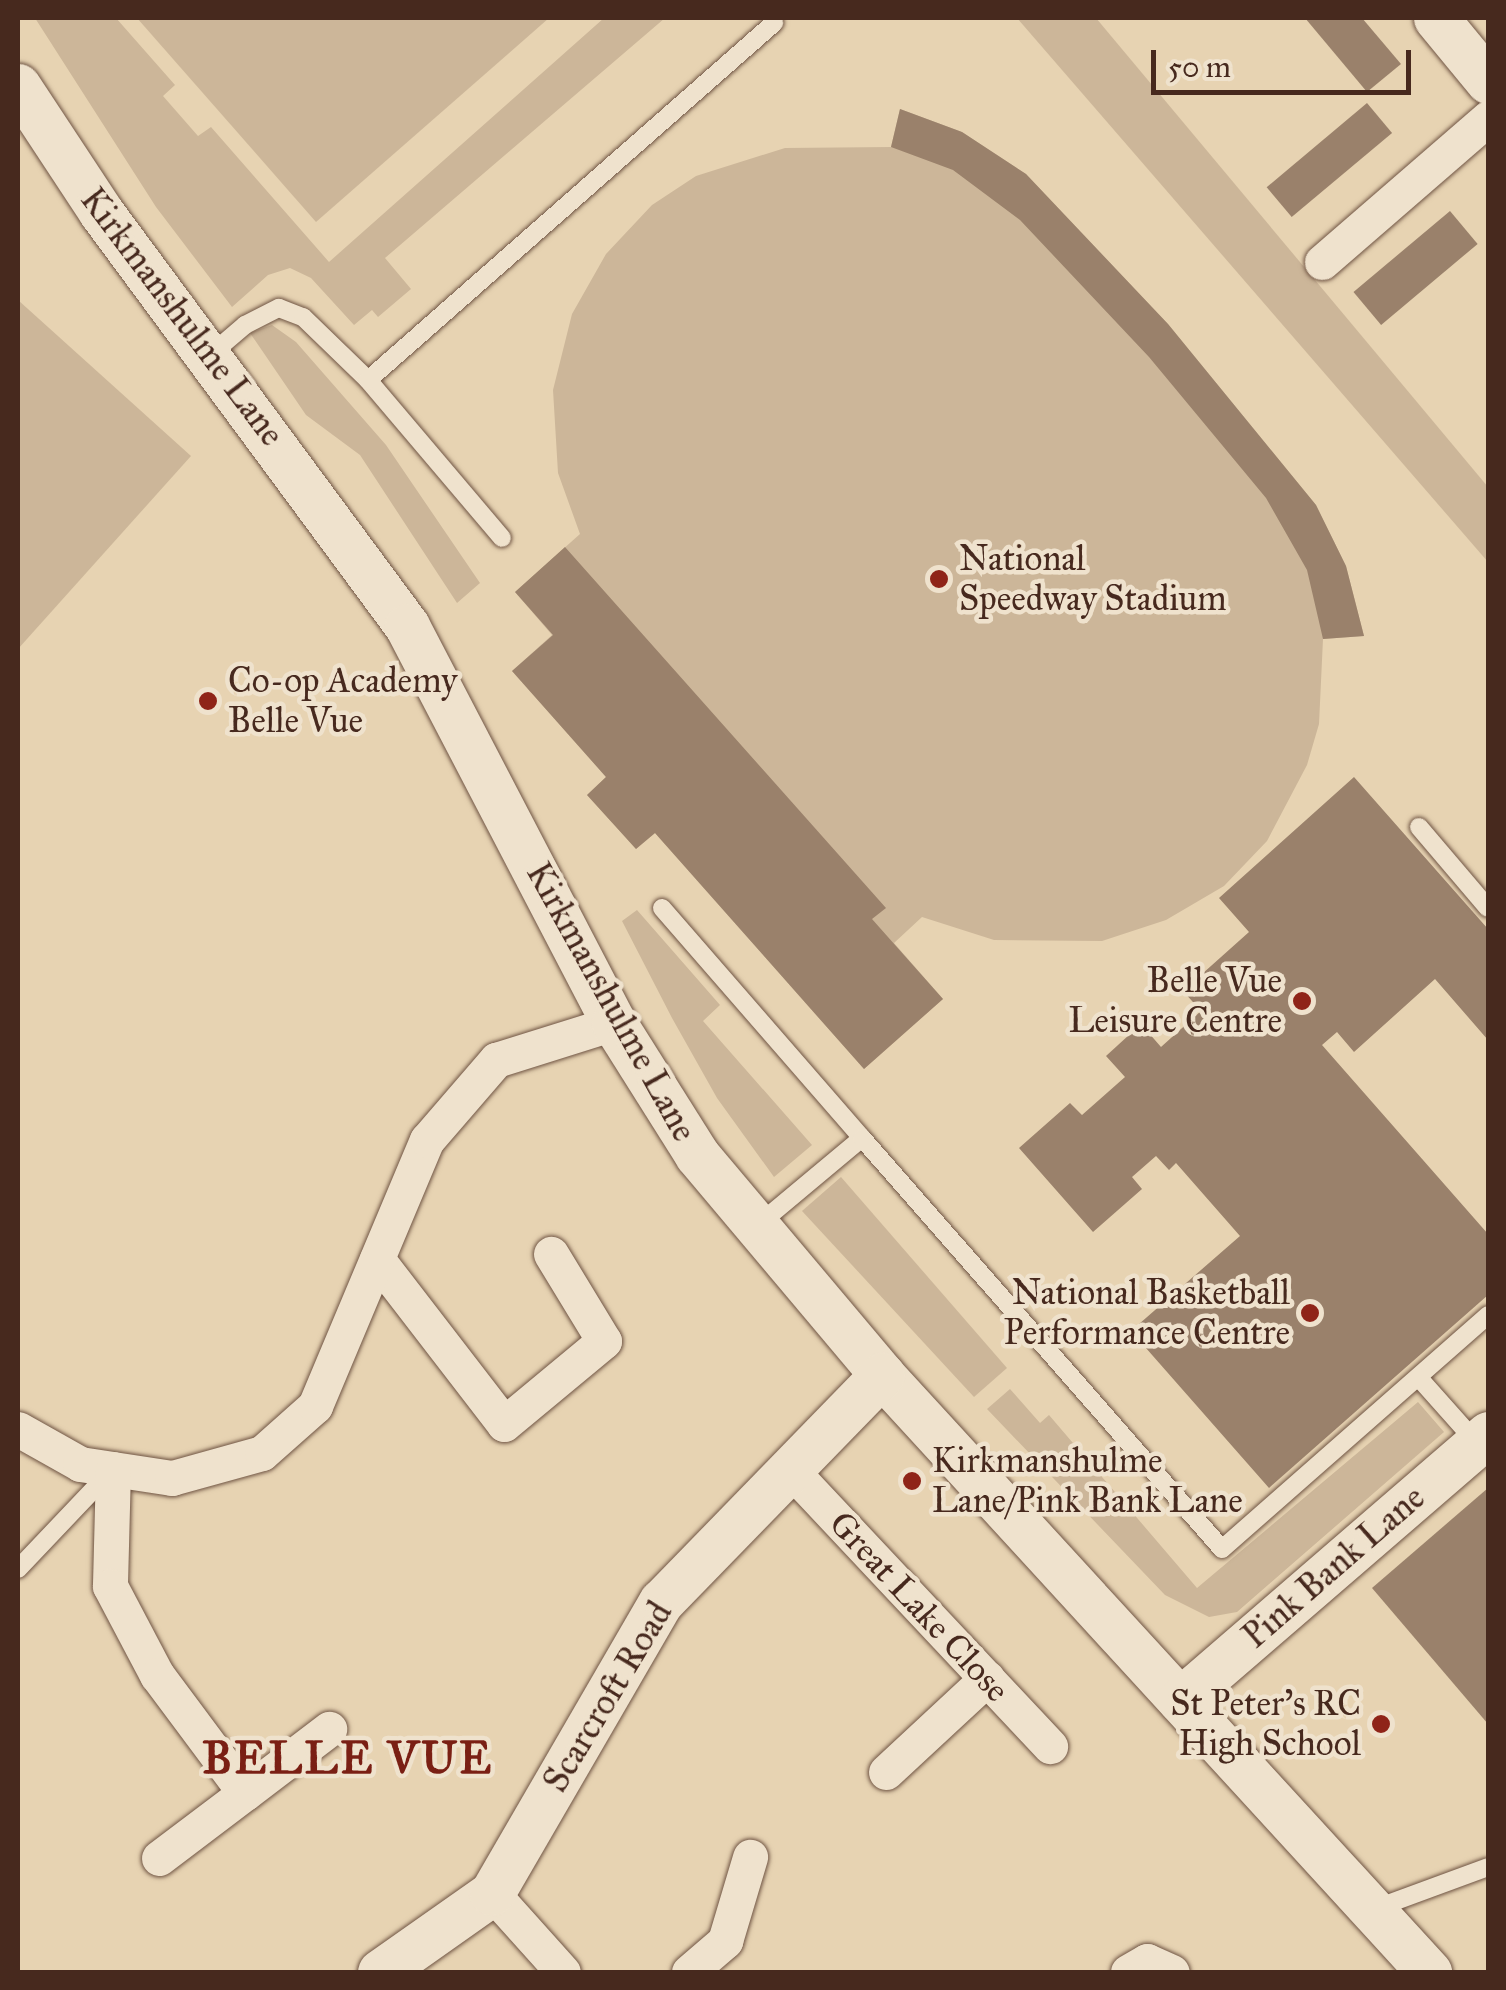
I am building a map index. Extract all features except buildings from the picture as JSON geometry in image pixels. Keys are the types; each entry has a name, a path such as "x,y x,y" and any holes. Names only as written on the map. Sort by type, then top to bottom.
{"street":[{"path":"1436,18 1488,80"},
{"name":"Kirkmanshulme Lane","path":"18,86 101,212 407,626 614,1023 697,1156 882,1375 1429,1972"},
{"path":"1322,262 1488,118"},
{"path":"18,1429 80,1464 172,1478 262,1454 315,1406 428,1140 496,1060 614,1023"},
{"path":"377,1259 504,1424 604,1341 552,1254"},
{"name":"Scarcroft Road","path":"380,1972 492,1893 661,1602 788,1467 882,1375"},
{"name":"Pink Bank Lane","path":"1180,1700 1483,1438"},
{"name":"Great Lake Close","path":"788,1467 1050,1746"},
{"path":"113,1469 110,1586 157,1675 245,1792"},
{"path":"886,1772 987,1678"},
{"path":"160,1858 329,1728"},
{"path":"689,1972 725,1941 750,1857"},
{"path":"492,1893 562,1972"},
{"path":"1128,1972 1147,1961 1172,1972"}],"lane":[{"path":"368,380 774,23"},
{"path":"210,355 245,325 278,308 304,317 368,380 502,538"},
{"path":"1419,827 1488,908"},
{"path":"662,908 1222,1549 1488,1315"},
{"path":"755,1228 862,1138"},
{"path":"1419,1378 1483,1438"},
{"path":"18,1569 113,1469"},
{"path":"1374,1910 1488,1867"}],"shaded area":[{"path":"35,18 116,18 175,85 163,96 198,136 211,127 329,262 604,18 665,18 385,258 411,289 378,317 372,310 354,325 311,278 290,268 268,275 232,307 156,207"},
{"path":"137,18 549,18 316,222"},
{"path":"1017,18 1096,18 1488,487 1488,562"},
{"name":"National Speedway Stadium","path":"900,109 962,132 1026,174 1168,324 1316,505 1346,566 1364,636 1323,639 1319,724 1307,765 1267,841 1224,886 1166,920 1102,941 994,940 922,917 894,943 943,999 864,1069 655,833 636,849 587,795 606,777 512,671 552,635 515,592 580,534 558,473 553,390 572,314 606,254 652,205 696,176 785,148 891,147"},
{"path":"18,300 191,456 18,649"},
{"path":"272,325 296,342 386,445 480,583 457,603 360,455 306,415 250,333"},
{"path":"637,910 720,1005 703,1021 812,1145 774,1177 717,1098 622,921"},
{"path":"841,1177 1007,1368 974,1397 802,1211"},
{"path":"1010,1389 1040,1423 1049,1415 1197,1588 1418,1402 1444,1432 1237,1612 1209,1617 1165,1595 987,1409"}],"place":[{"name":"National Speedway Stadium","path":"939,579"},
{"name":"Co-op Academy Belle Vue","path":"208,701"},
{"name":"Belle Vue Leisure Centre","path":"1302,1001"},
{"name":"National Basketball Performance Centre","path":"1310,1313"},
{"name":"Kirkmanshulme Lane/Pink Bank Lane","path":"912,1481"},
{"name":"St Peter's RC High School","path":"1381,1724"}],"district":[{"name":"BELLE VUE","path":"348,1758"}]}
